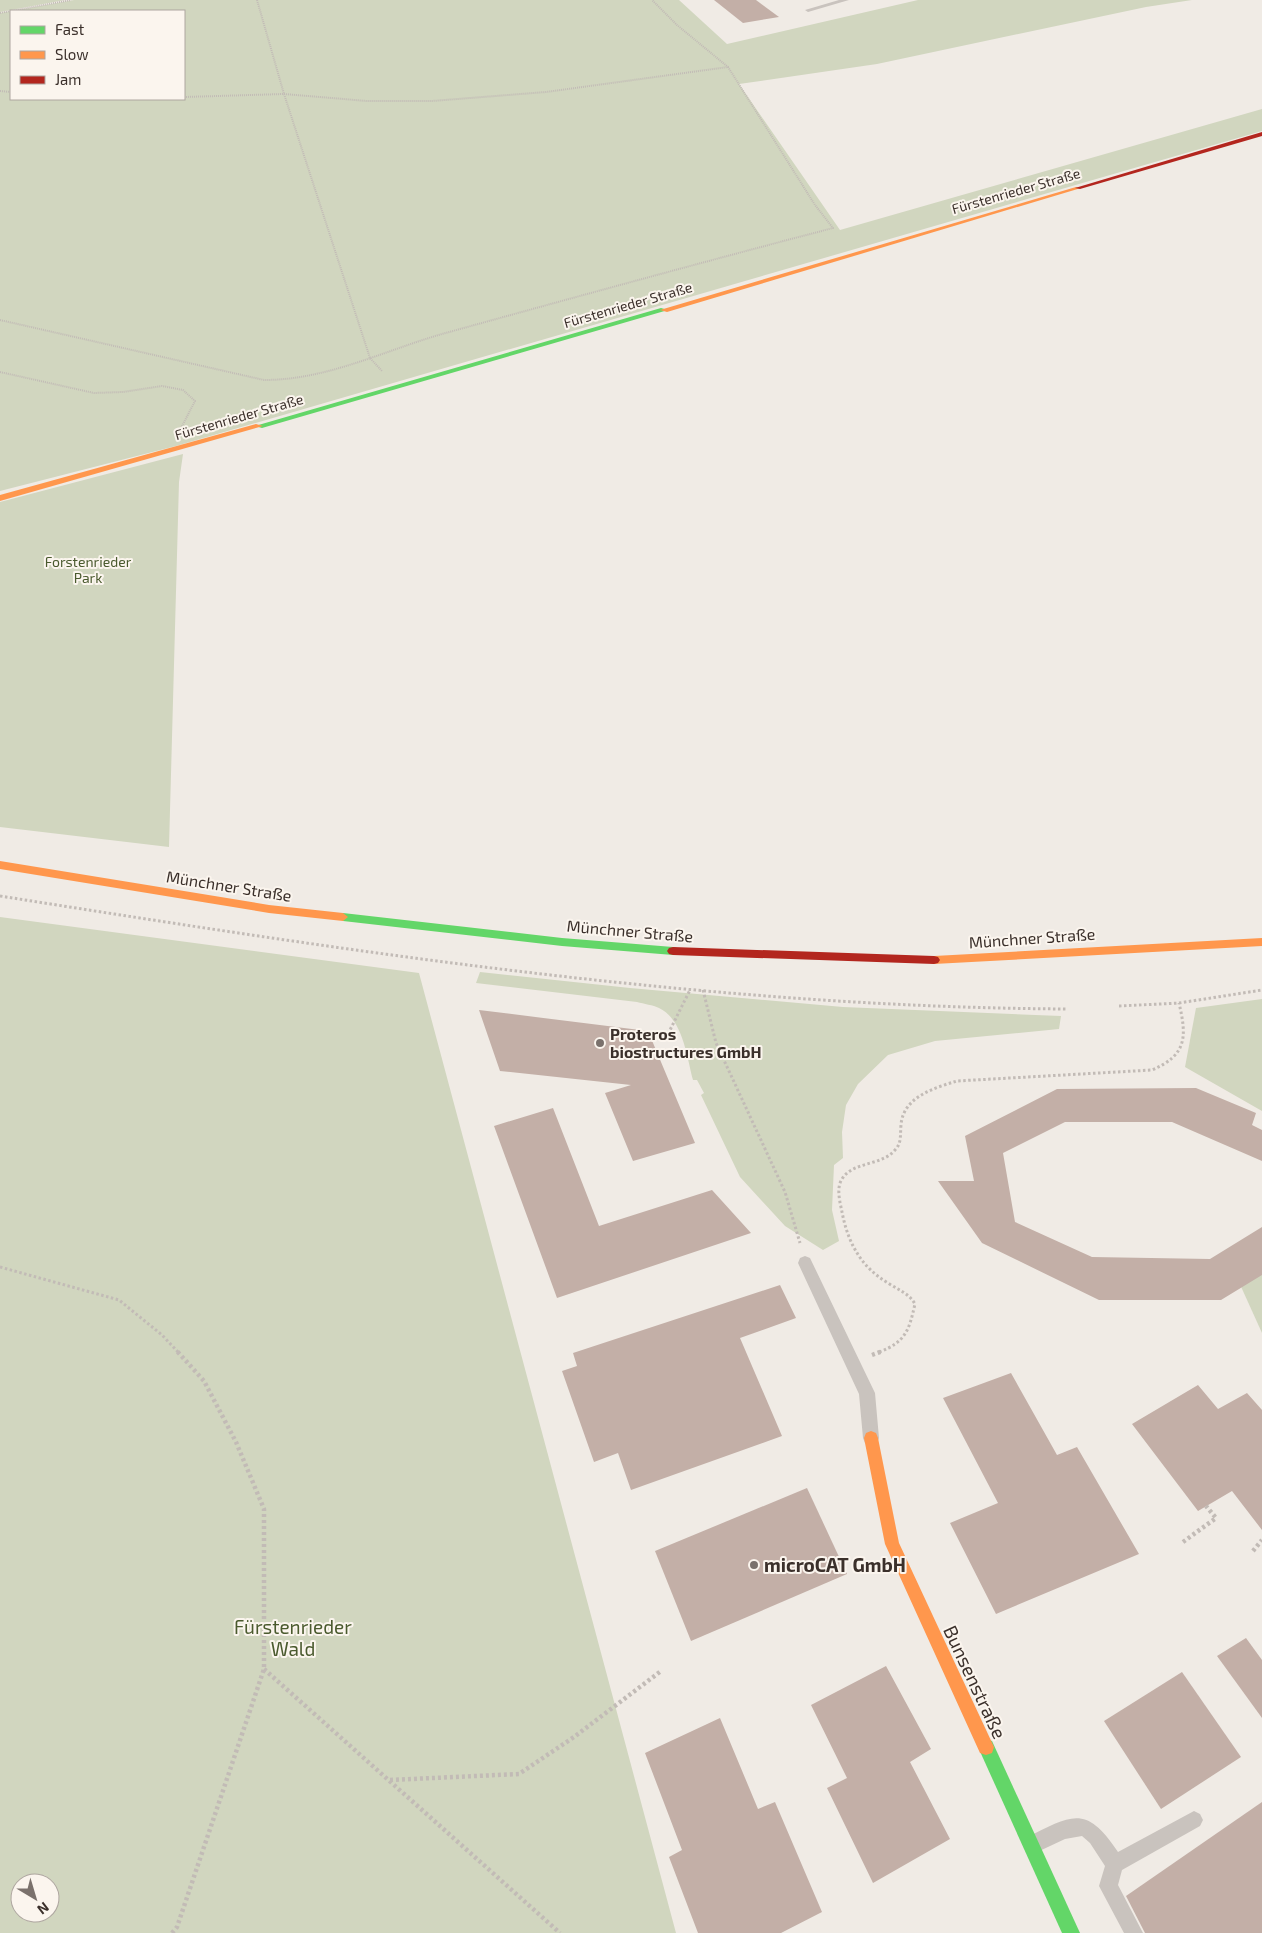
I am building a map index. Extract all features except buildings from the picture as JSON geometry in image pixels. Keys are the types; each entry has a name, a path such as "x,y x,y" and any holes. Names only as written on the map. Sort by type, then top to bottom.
{"street":[{"name":"Fürstenrieder Straße","path":"0,498 406,386 1262,134"},
{"name":"Münchner Straße","path":"0,865 269,909 562,942 680,952 924,961 1262,942"},
{"name":"Bunsenstraße","path":"871,1438 892,1544 1071,1933"}],"lane":[{"path":"808,10 846,0"},
{"path":"805,1263 867,1393 871,1438"},
{"path":"1134,1933 1108,1886 1115,1864 1194,1820"},
{"path":"1031,1846 1067,1827 1080,1825 1089,1828 1098,1836 1115,1864"}],"path":[{"path":"16,10 71,0"},
{"path":"257,0 284,94 370,358 380,369 406,386"},
{"path":"0,320 264,380 280,381 370,358 432,337 628,282 833,228 815,205 728,67 677,25 652,0"},
{"path":"185,97 284,94 367,101 432,101 546,92 728,67"},
{"path":"0,372 94,393 123,392 162,386 183,390 196,401 180,429 184,448"},
{"path":"0,896 306,944 444,963 690,990 837,1001 1067,1009"},
{"path":"668,1034 690,990"},
{"path":"703,990 706,1013 740,1098 785,1192 805,1263"},
{"path":"1119,1006 1179,1003 1262,990"},
{"path":"853,1362 896,1346 905,1338 915,1304 908,1294 876,1274 854,1251 845,1234 840,1188 842,1179 847,1173 889,1155 898,1147 902,1117 909,1105 924,1093 957,1081 1152,1070 1166,1065 1177,1056 1183,1044 1185,1027 1179,1003"},
{"path":"0,1267 119,1300 162,1335 204,1381 236,1442 264,1509 264,1669 177,1927 172,1933"},
{"path":"1183,1542 1216,1518 1206,1506"},
{"path":"1253,1551 1262,1540"},
{"path":"264,1669 560,1933"},
{"path":"390,1780 519,1774 574,1737 662,1671"}],"green space":[{"path":"0,0 65,0 10,10 0,12"},
{"path":"74,0 679,0 727,44 918,0 1192,0 1146,7 877,64 739,84 840,230 1262,109 1262,131 176,446 0,491 0,13 10,11 10,100 185,100 185,10 18,10"},
{"name":"Forstenrieder Park","path":"183,454 179,482 169,847 0,827 0,502"},
{"name":"Fürstenrieder Wald","path":"0,917 419,973 676,1933 0,1933"},
{"path":"480,972 630,988 843,1007 1061,1016 1059,1029 935,1041 888,1055 858,1084 846,1105 842,1132 843,1158 834,1165 832,1210 839,1241 823,1250 785,1226 740,1177 701,1095 704,1093 697,1080 693,1080 679,1030 667,1013 657,1007 637,1002 476,983"},
{"path":"1262,999 1262,1111 1185,1067 1196,1008"},
{"path":"1262,1266 1262,1333 1238,1280"}],"traffic: fast":[{"path":"259,426 664,310"},
{"path":"343,917 562,942 673,951"},
{"path":"986,1747 1071,1933"}],"traffic: slow":[{"path":"664,310 1078,188"},
{"path":"0,498 259,426"},
{"path":"0,865 269,909 343,917"},
{"path":"934,960 1262,942"},
{"path":"871,1438 892,1544 986,1747"}],"traffic: jam":[{"path":"1078,188 1262,134"},
{"path":"673,951 934,960"}],"place":[{"name":"Proteros biostructures GmbH","path":"600,1043"},
{"name":"microCAT GmbH","path":"754,1565"}]}
